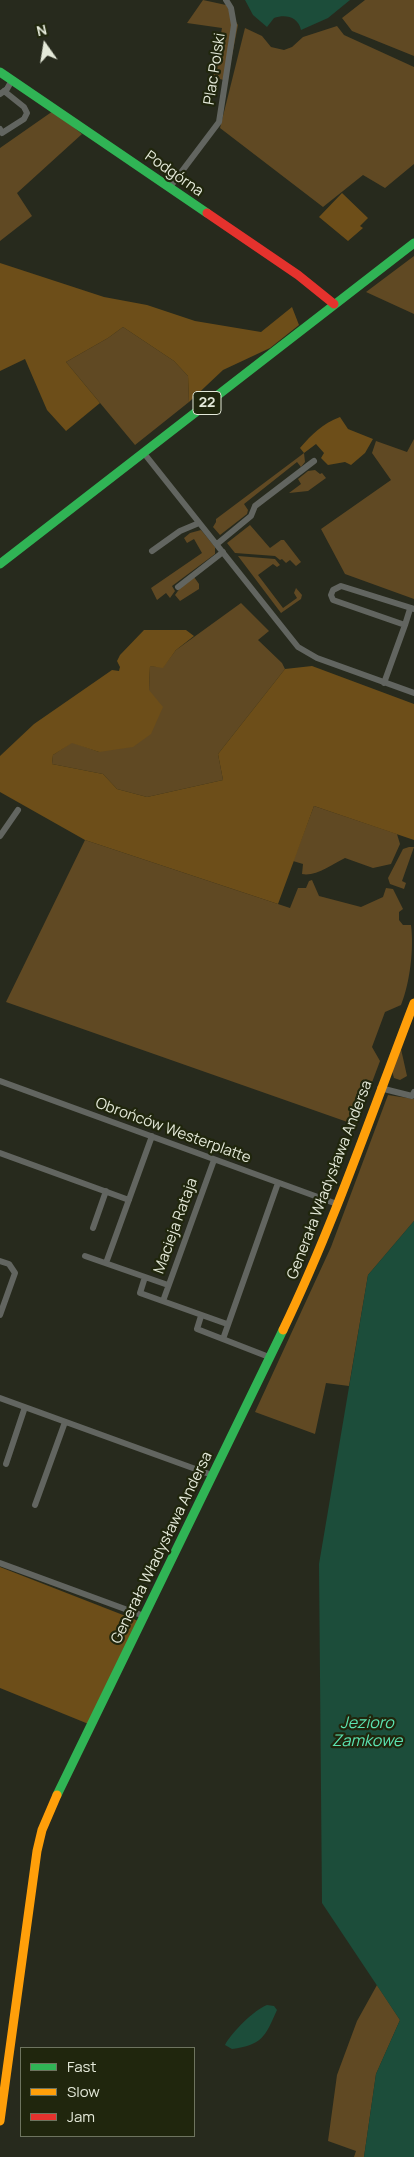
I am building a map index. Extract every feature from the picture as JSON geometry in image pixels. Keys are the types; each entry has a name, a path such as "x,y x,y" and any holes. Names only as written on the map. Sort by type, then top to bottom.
{"main road":[{"name":"Podgórna","path":"0,72 298,274 334,304"},
{"name":"22","path":"0,564 414,243"},
{"name":"Generała Władysława Andersa","path":"0,2122 37,1852 42,1830 302,1290 414,1003"}],"street":[{"name":"Plac Polski","path":"170,187 219,122 234,25 231,8 226,0"},
{"path":"0,129 2,133 24,119 27,113 24,107 2,93 12,80"},
{"path":"143,452 298,647 317,658 414,693"},
{"path":"217,544 251,516 255,506 314,461"},
{"path":"152,551 180,531 199,522"},
{"path":"178,587 223,552"},
{"path":"384,683 412,609 341,586 333,590 331,595 334,600 405,625"},
{"path":"0,836 18,810"},
{"name":"Obrońców Westerplatte","path":"0,1081 337,1204"},
{"path":"380,1088 413,1095"},
{"path":"106,1263 152,1136"},
{"path":"0,1153 129,1200"},
{"name":"Macieja Rataja","path":"163,1301 214,1160"},
{"path":"223,1339 278,1183"},
{"path":"93,1228 106,1191"},
{"path":"85,1256 168,1285"},
{"path":"0,1261 9,1264 15,1273 0,1315"},
{"path":"145,1277 140,1292 227,1324"},
{"path":"201,1316 197,1329 270,1357"},
{"path":"0,1398 212,1475"},
{"path":"6,1464 25,1407"},
{"path":"35,1505 65,1422"},
{"path":"0,1563 144,1616"}],"shaded area":[{"path":"203,0 226,5 238,25 227,81 213,77 222,28 187,23"},
{"path":"365,0 414,0 414,56 352,31 342,18"},
{"path":"337,26 344,35 414,67 414,164 385,188 363,175 323,207 220,128 245,28 262,36 271,47 284,50 292,47 303,37"},
{"path":"53,111 82,134 17,193 32,216 0,241 0,148"},
{"path":"342,193 368,218 360,226 363,228 348,241 319,217"},
{"path":"414,256 414,314 366,292"},
{"path":"0,263 104,297 147,305 195,321 261,332 292,307 299,325 270,348 223,370 189,402 188,376 174,361 123,327 108,338 66,362 100,403 66,431 47,410 25,359 0,371"},
{"path":"123,327 174,361 188,376 189,402 135,445 66,362 108,338"},
{"path":"340,417 348,429 373,439 365,453 351,465 345,462 328,465 321,458 324,453 316,444 304,453 300,448 309,438 323,426"},
{"path":"414,439 414,599 345,574 321,529 391,480 372,453 376,441 407,452"},
{"path":"304,453 305,462 301,467 297,462 244,504 248,510 247,514 220,535 213,527 216,519"},
{"path":"315,470 320,474 322,473 326,478 308,491 289,493 301,484 298,479 308,471"},
{"path":"250,525 270,548 284,540 301,562 296,566 290,560 286,563 275,556 235,553 227,543"},
{"path":"201,530 215,547 215,554 172,586 175,591 170,598 166,593 157,600 151,588 202,553 194,539 187,543 184,538 190,533"},
{"path":"238,556 275,559 280,565 277,567 273,564 258,575 283,608 297,598 294,593 296,588 302,595 301,599 281,613"},
{"path":"194,577 199,584 199,589 180,601 175,595 180,588"},
{"path":"241,603 269,631 258,640 282,663 285,669 218,754 223,780 147,797 117,789 103,774 52,764 53,755 72,742 99,752 149,690 150,666 163,667 176,650"},
{"path":"144,630 186,630 194,636 176,650 163,668 150,666 149,690 163,707 151,734 133,747 99,752 72,743 53,755 52,764 103,774 117,789 147,797 223,780 218,754 285,669 312,666 414,704 414,840 314,806 278,904 85,840 0,792 0,756 34,724 112,670 119,671 120,667 117,661 120,655"},
{"path":"314,806 397,834 400,844 391,864 373,868 345,858 313,874 302,874 303,864 293,861"},
{"path":"85,840 290,908 298,888 306,888 309,881 312,880 319,896 361,907 383,897 386,888 393,889 403,909 399,912 399,920 403,925 411,925 412,945 409,976 401,1005 385,1012 372,1047 380,1061 356,1125 6,1002"},
{"path":"414,847 402,881 406,883 404,889 390,884 388,878 403,849"},
{"path":"401,1049 407,1076 400,1080 394,1078 392,1071"},
{"path":"388,1095 414,1099 414,1221 368,1275 349,1386 326,1383 315,1434 255,1412 331,1247"},
{"path":"0,1567 141,1622 91,1725 0,1688"},
{"path":"377,1985 400,2020 376,2074 364,2157 354,2157 356,2151 328,2141 337,2075 357,2021"}],"water":[{"path":"245,0 350,0 328,18 301,30 294,19 283,16 274,18 267,27 253,15"},
{"name":"Jezioro Zamkowe","path":"414,1221 414,2157 364,2157 376,2074 400,2020 322,1903 319,1564 368,1275"},
{"path":"267,2005 274,2006 277,2010 261,2038 250,2045 232,2049 225,2045 232,2034 244,2022 256,2011"}],"traffic: fast":[{"path":"0,72 207,213"},
{"path":"0,564 414,243"},
{"path":"57,1795 283,1330"}],"traffic: slow":[{"path":"283,1330 336,1209 414,1003"},
{"path":"0,2121 37,1851 42,1830 57,1795"}],"traffic: jam":[{"path":"207,213 298,275 334,304"}]}
